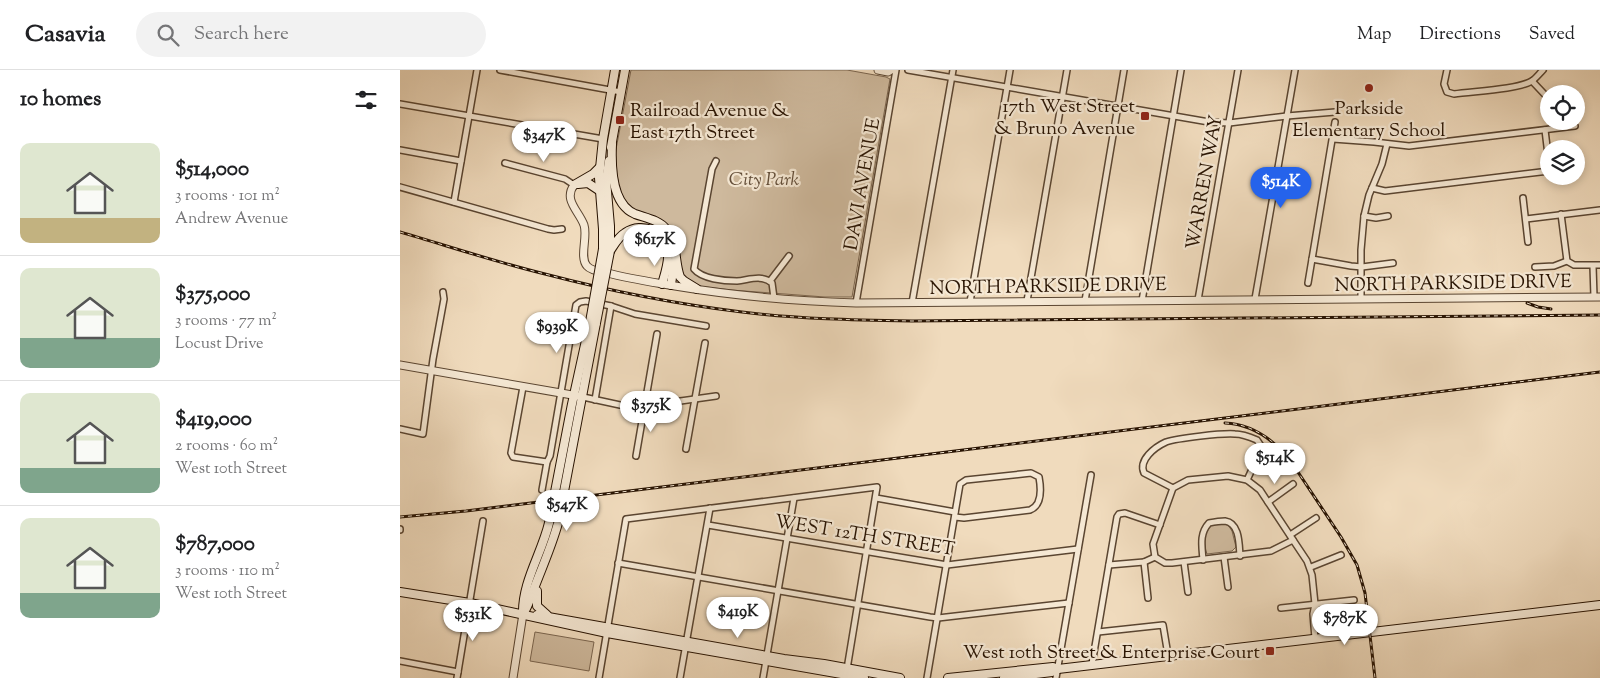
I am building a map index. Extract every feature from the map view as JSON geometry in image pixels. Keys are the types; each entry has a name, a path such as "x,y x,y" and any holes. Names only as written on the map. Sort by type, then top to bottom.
{"main road":[{"path":"606,250 600,191 600,167 615,70"},
{"path":"523,614 529,606 558,524 583,397 593,323 610,226 606,180 625,70"},
{"path":"612,144 613,173 620,201 630,211 660,223 665,227 674,242 680,277 697,289"},
{"path":"574,185 600,167"},
{"path":"574,185 588,183 600,191"},
{"path":"606,250 630,230 640,228 656,232 663,239 668,252 662,284"},
{"path":"671,285 675,256"},
{"path":"523,614 526,589 545,541 574,396 593,323"},
{"path":"540,575 536,592 537,606 549,616"},
{"path":"400,592 864,678"},
{"path":"1004,678 1052,672 1058,669 1092,664 1600,605"},
{"path":"523,614 549,616 607,631"},
{"path":"948,678 1053,667 1058,669"},
{"path":"846,674 900,678"}],"street":[{"path":"454,202 477,70"},
{"path":"500,70 621,92"},
{"path":"878,70 888,72 892,70"},
{"name":"DAVI AVENUE","path":"856,303 896,70"},
{"path":"908,70 1209,122 1229,123 1335,112"},
{"path":"912,303 953,70"},
{"path":"970,302 1010,70"},
{"path":"1027,302 1067,70"},
{"path":"1085,301 1124,70"},
{"path":"1142,301 1181,70"},
{"name":"WARREN WAY","path":"1198,300 1238,70"},
{"path":"1256,299 1295,70"},
{"path":"1447,70 1444,84 1447,92 1454,94 1518,86 1532,81 1538,77 1542,70"},
{"path":"1532,81 1540,89"},
{"path":"400,104 603,139"},
{"path":"1308,283 1335,122"},
{"path":"1333,139 1409,146 1545,130 1546,140"},
{"path":"1362,299 1361,236 1364,216 1366,204 1382,164 1386,144"},
{"path":"400,150 461,161"},
{"path":"716,161 712,169 694,269 704,276 737,281 763,278 770,281"},
{"path":"504,162 565,179 574,185"},
{"path":"1372,188 1385,191 1540,172"},
{"name":"NORTH PARKSIDE DRIVE","path":"574,185 569,196 570,202 584,225 586,239 583,257 587,266 616,275 662,284 774,298 856,303 912,303 1597,297"},
{"path":"400,187 548,229 562,228"},
{"path":"1523,198 1528,242"},
{"path":"1526,219 1600,210"},
{"path":"1561,214 1567,261"},
{"path":"1364,216 1376,218 1388,216"},
{"path":"770,281 789,256"},
{"path":"1312,260 1362,267 1394,263"},
{"path":"1567,261 1574,265 1600,266"},
{"path":"1534,267 1554,266 1567,261"},
{"path":"1593,266 1597,297"},
{"path":"770,281 774,298"},
{"path":"400,429 423,434 444,299 443,292"},
{"path":"542,490 550,456 576,305 586,300 661,320 706,326"},
{"path":"595,400 611,306"},
{"path":"636,456 657,334"},
{"path":"686,449 705,343"},
{"path":"400,365 620,405 645,406 716,396"},
{"path":"523,386 511,453 513,457 548,462"},
{"path":"1173,488 1144,473 1143,462 1148,455 1158,447 1171,441 1226,434 1243,435 1257,440 1260,446 1247,480"},
{"path":"876,498 955,515 974,517 1030,510 1040,500 1039,477 1032,473 963,481 959,487 955,515 947,565 927,678"},
{"path":"1056,678 1091,475"},
{"path":"1316,518 1291,538 1279,548 1271,552 1165,563 1155,557 1153,549 1153,544 1173,488 1188,480 1228,476 1247,480 1260,490 1268,502 1291,538 1310,567 1315,604 1319,614 1319,638"},
{"path":"1268,502 1293,484"},
{"path":"599,678 626,519 877,487 846,674"},
{"path":"763,678 794,498"},
{"path":"680,678 710,508"},
{"path":"1092,664 1117,517 1119,514 1125,513 1160,525"},
{"path":"1203,560 1201,541 1204,528 1209,523 1226,521 1236,529 1240,556"},
{"path":"400,661 458,675 483,522"},
{"name":"WEST 12TH STREET","path":"708,524 947,565 1078,549"},
{"path":"1310,567 1340,555"},
{"path":"1109,565 1144,562 1155,557"},
{"path":"1224,557 1228,587"},
{"path":"1144,562 1148,598"},
{"path":"1184,562 1188,592"},
{"path":"618,563 938,618 1069,603"},
{"path":"1281,608 1354,600"},
{"path":"513,678 523,614"},
{"path":"1098,632 1163,625 1168,655"}],"green space":[{"name":"City Park","path":"631,70 847,70 890,79 852,297 825,297 731,290 698,286 684,277 673,235 628,206 619,186 614,160"},
{"path":"1211,525 1228,525 1232,531 1236,547 1232,551 1207,554 1205,535 1207,529"},
{"path":"535,632 594,642 589,671 530,661"}],"railway":[{"path":"400,232 490,259 618,291 693,305 784,316 912,321 1600,315"},
{"path":"1527,303 1551,309"},
{"path":"400,517 466,511 1600,372"},
{"path":"1225,423 1252,429 1267,438 1281,450 1288,457 1341,537 1357,565 1365,593 1375,678"}],"place":[{"name":"Parkside Elementary School","path":"1369,88"},
{"name":"17th West Street & Bruno Avenue","path":"1145,116"},
{"name":"Railroad Avenue & East 17th Street","path":"620,120"},
{"name":"West 10th Street & Enterprise Court","path":"1270,651"}]}
